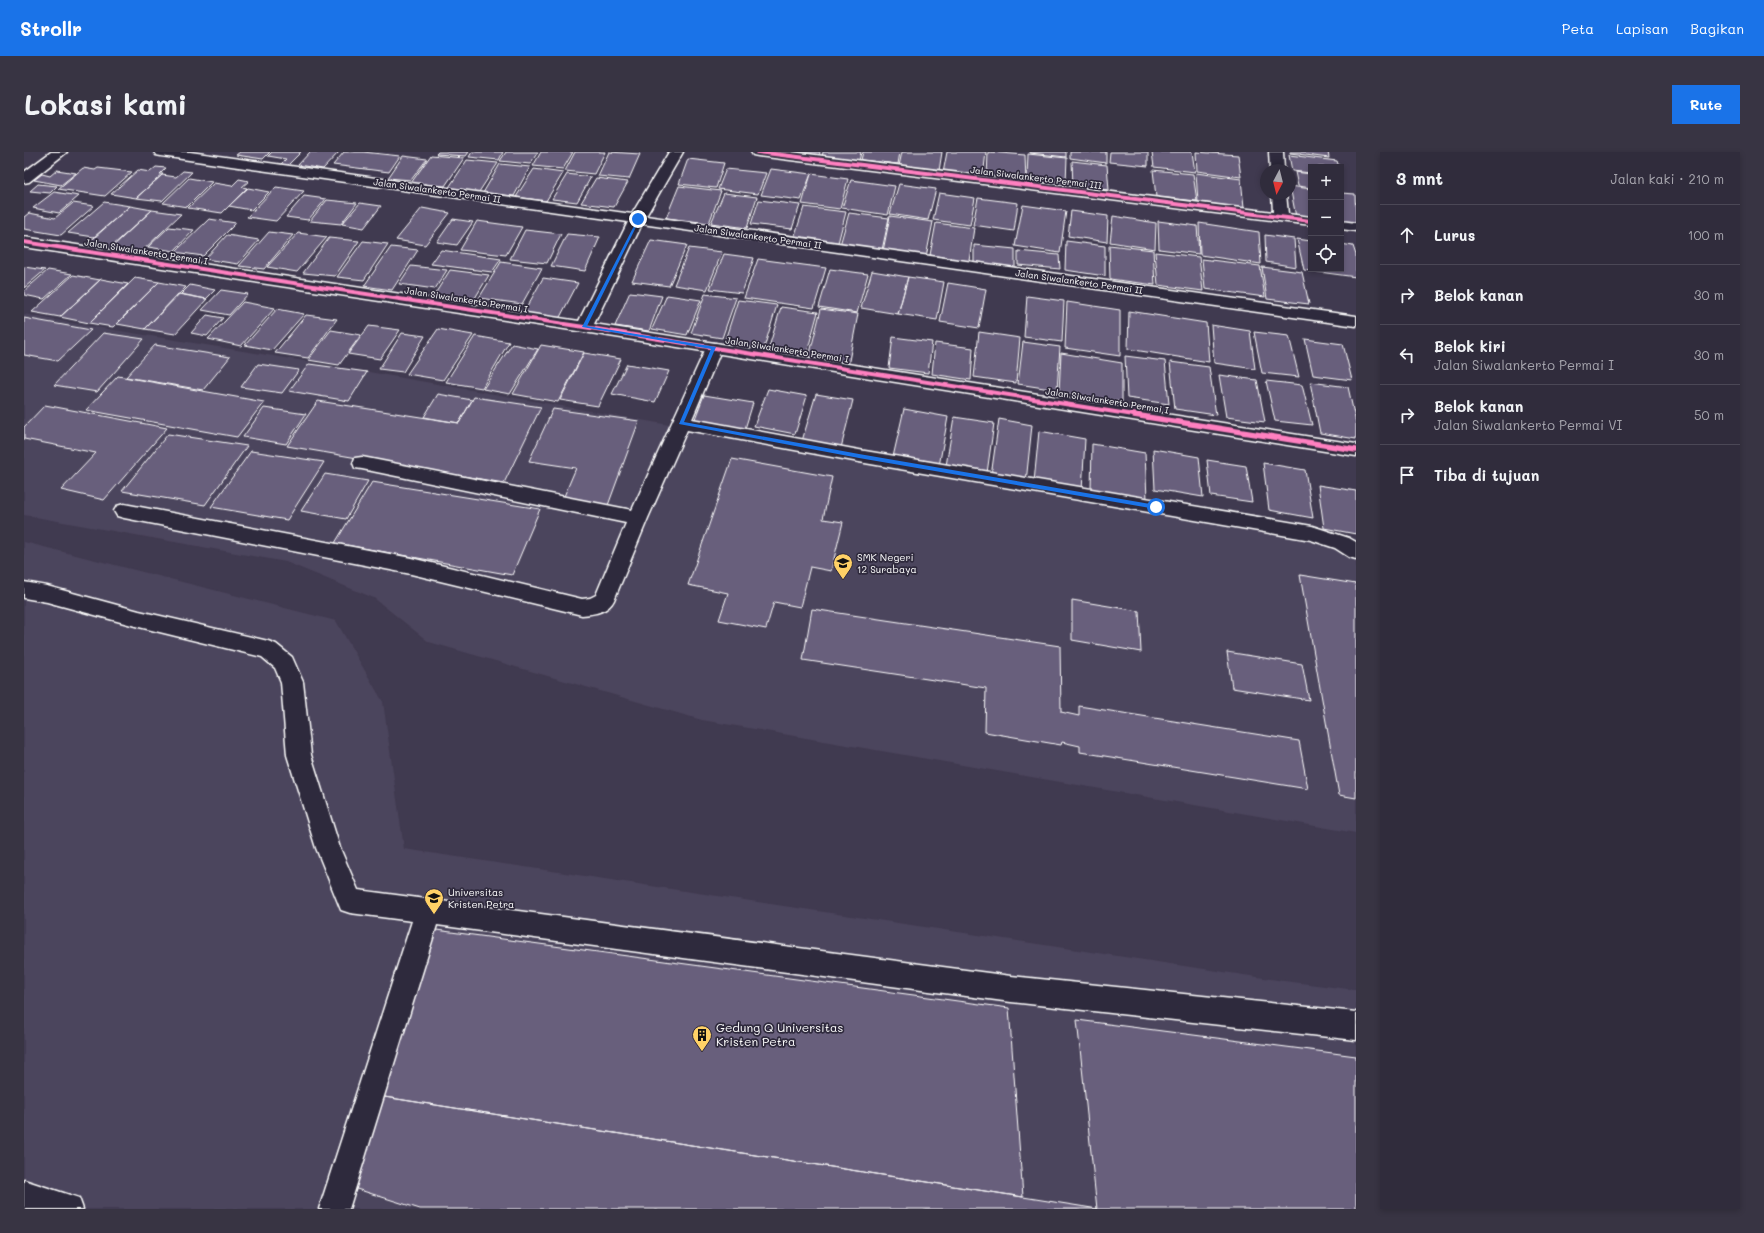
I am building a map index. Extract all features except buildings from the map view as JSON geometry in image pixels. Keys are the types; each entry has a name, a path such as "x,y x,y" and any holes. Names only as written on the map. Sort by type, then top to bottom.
{"street":[{"path":"24,179 60,152"},
{"name":"Jalan Siwalankerto Permai II","path":"160,152 1356,321"},
{"path":"584,327 638,219 676,152"},
{"name":"Jalan Siwalankerto Permai III","path":"758,152 1308,221"},
{"path":"1276,152 1277,164"},
{"path":"1280,200 1281,218"},
{"path":"1344,225 1356,227"},
{"name":"Jalan Siwalankerto Permai I","path":"24,242 584,327 1356,450"},
{"path":"124,511 410,566 582,607 594,606 604,600 638,518 714,348"},
{"path":"680,423 859,456 1312,533 1342,543 1356,552"},
{"path":"362,463 638,518"},
{"path":"24,590 47,594 139,620 268,650 284,663 292,682 299,755 328,848 350,901 1011,989 1356,1026"},
{"path":"334,1209 428,912"},
{"path":"24,1195 68,1209"}],"shaded area":[{"name":"SMK Negeri 12 Surabaya","path":"24,314 346,368 936,472 1256,521 1356,539 1356,833 702,720 429,642 374,598 286,562 24,515"},
{"name":"Universitas Kristen Petra","path":"24,542 336,621 383,702 404,849 1284,981 1356,990 1356,1209 24,1209"}],"cycle path":[{"path":"758,152 1308,221"},
{"path":"24,242 584,327 1356,450"}],"place":[{"name":"SMK Negeri 12 Surabaya","path":"843,580"},
{"name":"Universitas Kristen Petra","path":"434,915"},
{"name":"Gedung Q Universitas Kristen Petra","path":"702,1052"}],"route":[{"path":"638,219 584,327 714,348 680,423 714,431 1156,507"}]}
